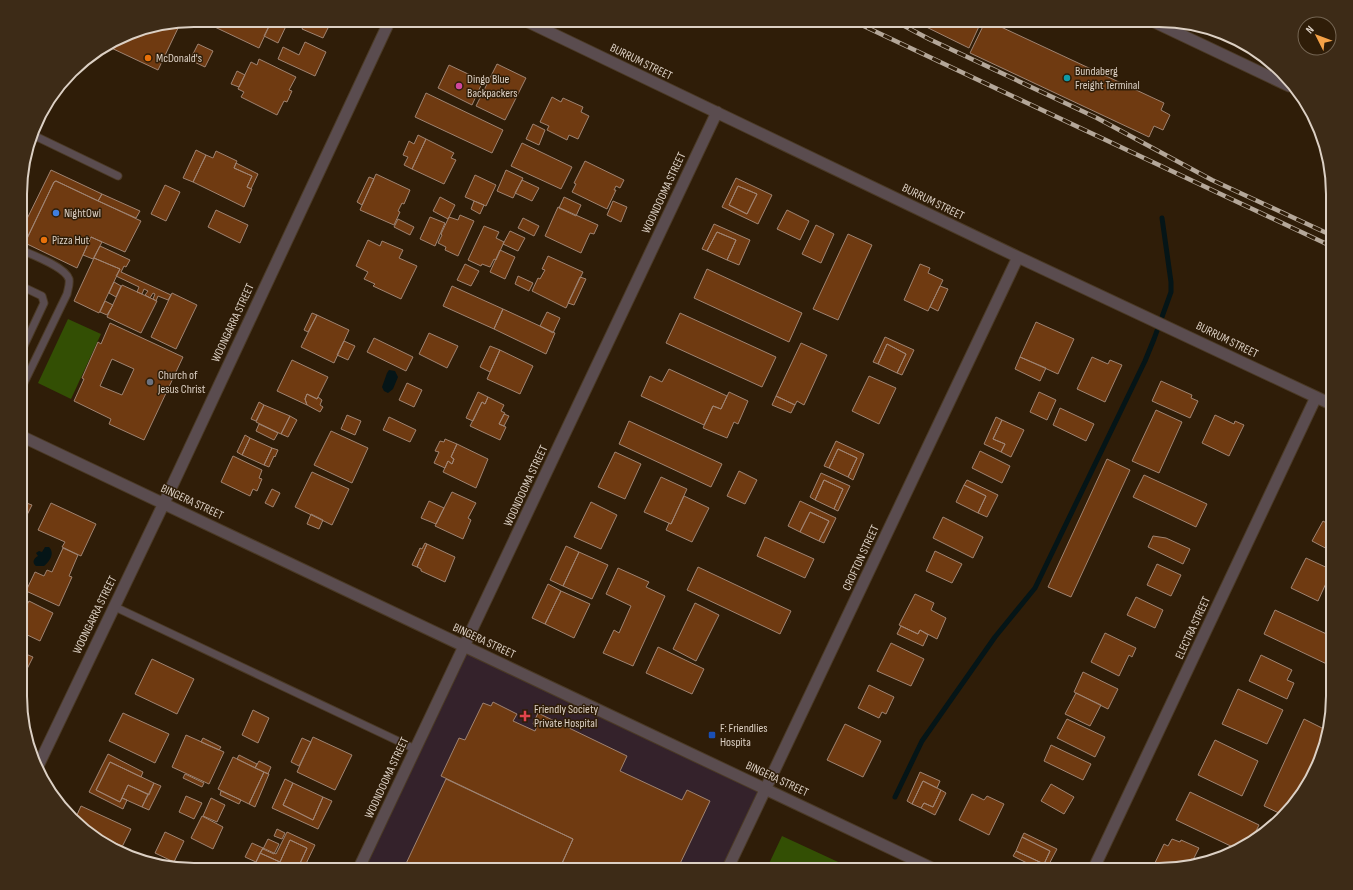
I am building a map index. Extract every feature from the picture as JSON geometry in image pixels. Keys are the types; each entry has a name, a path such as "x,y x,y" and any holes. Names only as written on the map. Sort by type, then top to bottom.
{"street":[{"name":"WOONGARRA STREET","path":"40,761 113,606 164,503 387,27"},
{"name":"BURRUM STREET","path":"539,27 1326,402"},
{"path":"1165,27 1285,84"},
{"name":"WOONDOOMA STREET","path":"361,863 717,112"},
{"name":"CROFTON STREET","path":"730,863 1018,256"},
{"name":"ELECTRA STREET","path":"1096,863 1316,397"},
{"name":"BINGERA STREET","path":"27,438 921,863"}],"lane":[{"path":"37,137 118,176"},
{"path":"27,253 61,270 68,278 69,283 66,294 27,378"},
{"path":"27,289 42,296 44,303 27,341"},
{"path":"113,606 415,749"}],"shaded area":[{"path":"389,370 395,371 398,377 393,389 388,393 384,391 382,387"},
{"path":"45,547 49,547 51,549 51,557 44,566 36,566 34,561 38,556 36,553 39,551 42,552"},
{"name":"Friendly Society Private Hospital","path":"466,645 769,787 732,863 362,863"}],"green space":[{"path":"68,319 101,334 71,399 38,383"},
{"path":"782,836 840,863 769,863"}],"building":[{"name":"McDonald's","path":"178,27 158,70 112,48 140,36"},
{"path":"215,27 269,27 259,48"},
{"path":"268,27 286,27 278,43 264,36"},
{"path":"303,27 328,28 323,38 302,29"},
{"path":"926,27 979,27 969,48"},
{"name":"Bundaberg Freight Terminal","path":"983,27 1001,27 1164,103 1161,110 1170,115 1163,130 1154,126 1149,137 970,53"},
{"path":"305,42 326,52 315,76 278,59 283,47 299,55"},
{"path":"198,44 213,51 205,67 190,60"},
{"path":"259,59 296,77 289,90 292,91 287,102 284,101 277,115 241,97 244,92 238,89 251,62 257,65"},
{"path":"497,64 526,78 505,120 476,106"},
{"path":"449,65 483,81 472,105 438,88"},
{"path":"237,71 245,75 239,87 231,84"},
{"path":"426,93 503,130 492,153 415,117"},
{"path":"552,97 561,102 563,98 583,107 581,112 589,116 578,139 569,135 567,140 547,130 549,126 540,122"},
{"path":"533,124 545,130 539,145 526,139"},
{"path":"418,135 426,139 412,169 404,165 408,157 403,155 409,141 414,144"},
{"path":"426,139 454,153 451,158 456,160 444,184 412,169"},
{"path":"522,143 572,167 561,189 511,166"},
{"path":"196,150 206,155 193,182 183,178"},
{"path":"216,151 237,161 234,168 252,176 247,187 252,189 244,207 193,182 206,155 213,158"},
{"path":"585,161 624,180 620,188 616,186 614,190 616,190 607,209 572,192 576,184 574,183"},
{"path":"236,163 258,174 251,189 247,187 252,176 234,168"},
{"path":"51,170 102,194 98,201 56,181 54,182 27,238 27,219"},
{"path":"506,170 523,178 513,198 497,191"},
{"path":"376,174 410,190 404,204 402,203 398,211 400,212 394,225 360,210"},
{"path":"475,175 496,185 486,206 465,197"},
{"path":"369,177 374,179 362,205 357,202"},
{"path":"736,178 772,195 758,224 722,207","holes":["738,186 757,194 747,214 729,205"]},
{"path":"522,180 539,188 532,201 515,193"},
{"path":"56,181 141,221 125,252 91,237 77,268 27,244 27,239 54,182"},
{"path":"165,185 180,192 166,221 151,214"},
{"path":"738,186 757,194 747,214 729,205"},
{"path":"102,194 140,211 136,218 98,201"},
{"path":"440,197 455,205 448,219 433,211"},
{"path":"564,197 581,205 576,216 559,208"},
{"path":"474,201 484,205 480,214 471,209"},
{"path":"613,201 627,207 621,222 607,215"},
{"path":"558,207 598,225 594,234 590,233 581,253 545,236"},
{"path":"216,210 248,225 240,243 208,227"},
{"path":"787,210 809,221 800,240 777,229"},
{"path":"460,215 474,221 458,256 445,250 446,247 438,243 449,217 458,220"},
{"path":"430,217 445,223 435,246 420,239"},
{"path":"523,218 539,226 534,236 518,228"},
{"path":"398,219 414,227 410,235 394,227"},
{"path":"714,224 750,240 739,265 727,260 736,240 717,232 707,251 702,249"},
{"path":"816,225 834,234 821,263 802,254"},
{"path":"484,226 499,232 496,238 504,242 496,260 494,259 490,267 482,264 481,266 468,260"},
{"path":"510,231 525,238 518,251 503,244"},
{"path":"717,232 736,240 727,260 707,251"},
{"path":"848,234 872,245 838,320 813,309"},
{"path":"91,237 102,242 93,259 83,255"},
{"path":"368,240 380,246 382,241 403,250 399,258 417,266 401,299 373,286 375,284 364,279 368,272 356,266"},
{"path":"100,246 130,260 121,272 171,295 168,300 158,296 156,301 153,299 155,294 153,293 150,298 145,295 148,291 144,289 142,294 137,292 139,287 116,276 120,269 94,258"},
{"path":"500,250 515,257 505,279 490,272"},
{"path":"548,256 583,272 566,308 532,291 538,278 540,279 545,270 542,269"},
{"path":"94,258 120,269 99,313 74,301"},
{"path":"465,264 479,271 471,286 457,280"},
{"path":"920,264 930,268 928,273 943,280 928,311 904,300"},
{"path":"707,269 802,313 789,342 694,298"},
{"path":"518,276 533,283 529,291 515,284"},
{"path":"580,277 586,279 574,305 568,303"},
{"path":"114,282 121,286 116,297 109,293"},
{"path":"122,285 157,301 141,333 107,317"},
{"path":"452,286 503,309 494,329 443,306"},
{"path":"940,286 948,289 938,311 930,307"},
{"path":"172,293 197,305 176,349 151,337"},
{"path":"105,301 113,305 107,315 100,312"},
{"path":"503,309 555,333 546,354 494,329"},
{"path":"547,312 560,318 553,333 540,326"},
{"path":"312,313 317,315 308,332 304,330"},
{"path":"680,313 776,357 762,387 666,343"},
{"path":"317,315 349,330 334,363 301,347"},
{"path":"1036,322 1074,339 1058,374 1020,357"},
{"name":"Church of Jesus Christ","path":"110,323 183,357 144,440 109,424 111,419 74,401 84,379 82,378 98,342 101,344","holes":["112,359 134,369 122,395 100,386"]},
{"path":"429,333 458,346 447,368 419,354"},
{"path":"885,337 914,350 902,375 897,373 906,354 887,344 878,364 873,362"},
{"path":"374,338 413,357 406,371 367,352"},
{"path":"344,341 355,346 348,360 337,355"},
{"path":"801,343 827,355 804,405 797,401 795,405 776,396"},
{"path":"887,344 906,354 897,373 878,364"},
{"path":"490,346 500,350 490,372 480,367"},
{"path":"500,350 533,366 520,394 487,379"},
{"path":"1020,357 1046,368 1040,381 1015,369"},
{"path":"1092,357 1108,364 1110,360 1122,365 1105,402 1077,389"},
{"path":"292,360 328,377 317,399 307,394 305,399 307,405 277,391"},
{"path":"669,369 727,396 721,409 713,406 704,425 641,396 650,376 662,382"},
{"path":"869,376 896,388 879,424 852,411"},
{"path":"1161,381 1192,395 1191,398 1198,401 1190,418 1152,401"},
{"path":"407,383 422,390 414,407 399,400"},
{"path":"478,392 488,397 485,404 482,402 473,421 466,418"},
{"path":"729,392 748,401 738,424 734,422 727,438 703,428 713,406 721,409"},
{"path":"1039,392 1056,400 1047,420 1030,412"},
{"path":"307,394 317,399 318,397 322,400 320,405 323,407 320,412 307,405 305,399"},
{"path":"776,396 795,405 791,413 772,405"},
{"path":"488,397 504,405 501,411 505,413 499,424 506,427 500,440 470,426 482,402 485,404"},
{"path":"259,402 264,405 256,421 251,419"},
{"path":"264,405 290,416 281,434 256,422"},
{"path":"1060,408 1094,424 1086,441 1053,425"},
{"path":"1156,410 1182,422 1159,473 1132,461"},
{"path":"504,414 509,416 504,426 499,424"},
{"path":"347,415 361,421 355,435 341,429"},
{"path":"1215,415 1234,424 1235,421 1244,425 1229,456 1202,443"},
{"path":"290,416 297,420 288,437 281,434"},
{"path":"389,417 416,430 410,442 383,430"},
{"path":"996,417 1002,420 993,439 1005,444 1001,452 984,444"},
{"path":"1002,420 1024,430 1011,457 1001,452 1005,444 993,439"},
{"path":"629,421 722,464 711,487 619,444"},
{"path":"259,424 278,433 274,440 256,431"},
{"path":"331,431 368,448 352,483 314,465"},
{"path":"245,435 250,438 242,455 237,452"},
{"path":"250,438 272,448 264,465 242,455"},
{"path":"445,439 457,444 451,457 454,459 452,464 448,461 445,468 434,463 439,452 435,451 440,441 444,442"},
{"path":"836,441 864,454 853,480 848,477 857,458 838,449 829,468 824,466"},
{"path":"457,444 488,459 476,488 443,472 448,461 452,464 454,459 451,457"},
{"path":"272,448 278,450 269,467 264,465"},
{"path":"838,449 857,458 848,477 829,468"},
{"path":"980,451 1010,466 1002,483 972,468"},
{"path":"615,452 641,464 625,499 598,487"},
{"path":"233,456 262,470 259,478 262,479 257,491 253,489 250,496 221,482"},
{"path":"1107,459 1130,470 1071,597 1048,587"},
{"path":"739,471 757,480 745,504 727,496"},
{"path":"312,472 349,489 332,525 295,507"},
{"path":"821,473 850,486 838,511 834,509 843,489 824,480 815,500 810,497"},
{"path":"1144,475 1207,504 1196,527 1133,497"},
{"path":"661,477 687,489 671,524 644,512"},
{"path":"824,480 843,489 834,509 815,500"},
{"path":"967,480 998,495 987,517 978,513 986,496 964,485"},
{"path":"964,485 986,496 978,513 956,502"},
{"path":"272,489 280,493 273,507 265,503"},
{"path":"452,492 476,503 468,518 471,520 463,539 435,526"},
{"path":"684,496 709,508 692,542 666,530 669,523 671,524"},
{"path":"429,501 444,508 436,524 421,518"},
{"path":"800,501 836,518 824,543 819,541 829,521 810,512 800,532 788,526"},
{"path":"591,502 617,515 601,549 574,537"},
{"path":"27,503 32,505 27,515"},
{"path":"51,503 96,524 81,556 62,547 65,542 38,530"},
{"path":"810,512 829,521 819,541 800,532"},
{"path":"311,514 323,520 319,529 307,524"},
{"path":"943,517 983,537 973,558 933,538"},
{"path":"1323,521 1326,523 1326,548 1312,541"},
{"path":"1153,536 1166,538 1190,549 1183,564 1148,547"},
{"path":"765,537 814,559 805,578 757,556"},
{"path":"425,543 427,544 417,567 412,565 420,548 422,549"},
{"path":"427,544 455,557 445,582 421,571 421,569 417,567"},
{"path":"566,546 579,552 563,586 550,580"},
{"path":"63,548 78,555 69,576 72,577 59,606 27,591 35,572 44,576 47,570 52,572"},
{"path":"935,551 962,564 952,583 926,571"},
{"path":"579,552 608,565 592,599 563,586"},
{"path":"1306,558 1326,567 1326,583 1318,601 1291,588"},
{"path":"1157,564 1181,575 1171,596 1147,585"},
{"path":"698,567 791,611 780,634 687,590"},
{"path":"618,568 649,582 646,587 665,596 633,666 603,653 614,630 619,633 631,606 606,594"},
{"path":"548,584 561,591 545,624 532,618"},
{"path":"561,591 590,604 574,638 545,624"},
{"path":"915,594 934,603 931,610 946,618 937,639 920,630 918,634 899,625"},
{"path":"1136,597 1163,610 1155,628 1127,615"},
{"path":"29,601 53,613 40,641 27,635 27,605"},
{"path":"695,603 719,615 696,661 673,649"},
{"path":"1275,610 1326,634 1326,664 1264,634"},
{"path":"901,626 918,634 920,630 928,635 923,646 897,634"},
{"path":"1105,633 1136,648 1132,657 1129,655 1119,676 1091,662"},
{"path":"891,643 924,659 911,686 877,671"},
{"path":"658,647 704,669 692,694 646,673"},
{"path":"27,654 33,657 27,669"},
{"path":"1261,655 1292,670 1287,680 1294,683 1287,699 1249,681"},
{"path":"152,659 194,679 177,714 135,694"},
{"path":"1083,672 1118,689 1108,709 1074,692"},
{"path":"869,685 894,697 886,714 882,712 879,718 858,708"},
{"path":"1238,689 1283,710 1267,744 1222,724"},
{"path":"1076,693 1101,705 1090,726 1065,714"},
{"path":"493,702 517,714 513,721 535,731 537,726 533,724 538,713 627,756 620,771 682,800 687,790 710,801 680,863 562,863 573,839 441,776 459,738 465,740 483,703 491,706"},
{"path":"253,710 269,718 258,743 242,735"},
{"path":"123,713 169,734 155,763 109,741"},
{"path":"1067,719 1105,737 1095,757 1057,738"},
{"path":"1304,719 1323,728 1317,750 1309,770 1298,789 1278,813 1264,806"},
{"path":"845,724 881,741 863,777 827,760"},
{"path":"186,735 224,752 209,784 172,767"},
{"path":"313,737 352,755 335,790 297,772"},
{"path":"203,738 221,747 219,750 201,742"},
{"path":"302,738 311,742 299,766 291,762"},
{"path":"1215,740 1258,761 1242,796 1198,775"},
{"path":"1051,745 1091,764 1083,780 1044,761"},
{"path":"108,754 143,772 141,777 110,762 96,790 120,802 122,798 127,800 123,809 89,792"},
{"path":"239,755 257,764 255,768 237,759"},
{"path":"233,757 264,772 249,804 218,789"},
{"path":"259,761 271,767 268,774 255,768"},
{"path":"110,762 154,783 149,795 128,785 120,802 96,790"},
{"path":"264,772 269,774 255,807 249,804"},
{"path":"920,772 940,781 937,788 923,781 912,804 907,801"},
{"path":"185,774 204,783 202,787 183,778"},
{"path":"285,779 293,783 283,805 313,820 323,797 332,801 318,829 272,808"},
{"path":"446,779 573,839 562,863 406,863"},
{"path":"923,781 941,790 933,807 924,803 921,808 912,804"},
{"path":"154,783 161,786 149,810 142,807"},
{"path":"293,783 323,797 313,820 283,805"},
{"path":"1051,784 1074,797 1064,814 1041,801"},
{"path":"128,785 148,794 142,807 122,798"},
{"path":"941,790 946,793 935,815 921,808 924,803 933,807"},
{"path":"221,791 241,800 239,804 220,795"},
{"path":"1190,792 1259,825 1255,832 1232,847 1176,820"},
{"path":"972,794 984,800 987,796 1004,804 989,835 959,820"},
{"path":"186,796 202,803 194,819 179,812"},
{"path":"211,798 225,805 217,822 203,816"},
{"path":"81,806 131,829 122,847 101,835 77,815"},
{"path":"202,816 223,827 213,849 191,838"},
{"path":"277,829 285,833 282,839 274,836"},
{"path":"165,832 184,841 174,862 155,853"},
{"path":"287,832 315,845 306,863 300,863 307,848 290,840 280,862 260,853 263,848 276,854"},
{"path":"1024,833 1057,849 1050,863 1044,863 1050,851 1022,837"},
{"path":"1022,837 1050,851 1044,863 1042,863 1016,851"},
{"path":"268,839 279,844 274,854 263,849"},
{"path":"1172,839 1180,842 1181,840 1199,848 1193,859 1181,862 1155,863 1164,844 1168,846"},
{"path":"290,840 307,848 300,863 256,862 260,853 280,862"},
{"path":"252,843 263,848 256,862 245,857"},
{"path":"1016,851 1042,863 1027,863 1013,856"}],"waterway":[{"path":"895,797 922,741 995,637 1035,588 1145,361 1171,292 1171,282 1162,218"}],"railway":[{"path":"866,27 1326,244"},
{"path":"906,27 1097,118 1212,180 1326,233"}],"place":[{"name":"McDonald's","path":"148,58"},
{"name":"Bundaberg Freight Terminal","path":"1067,78"},
{"name":"Dingo Blue Backpackers","path":"459,86"},
{"name":"NightOwl","path":"56,213"},
{"name":"Pizza Hut","path":"44,240"},
{"name":"Church of Jesus Christ","path":"150,382"},
{"name":"Friendly Society Private Hospital","path":"525,716"},
{"name":"F: Friendlies Hospita","path":"712,735"}]}
